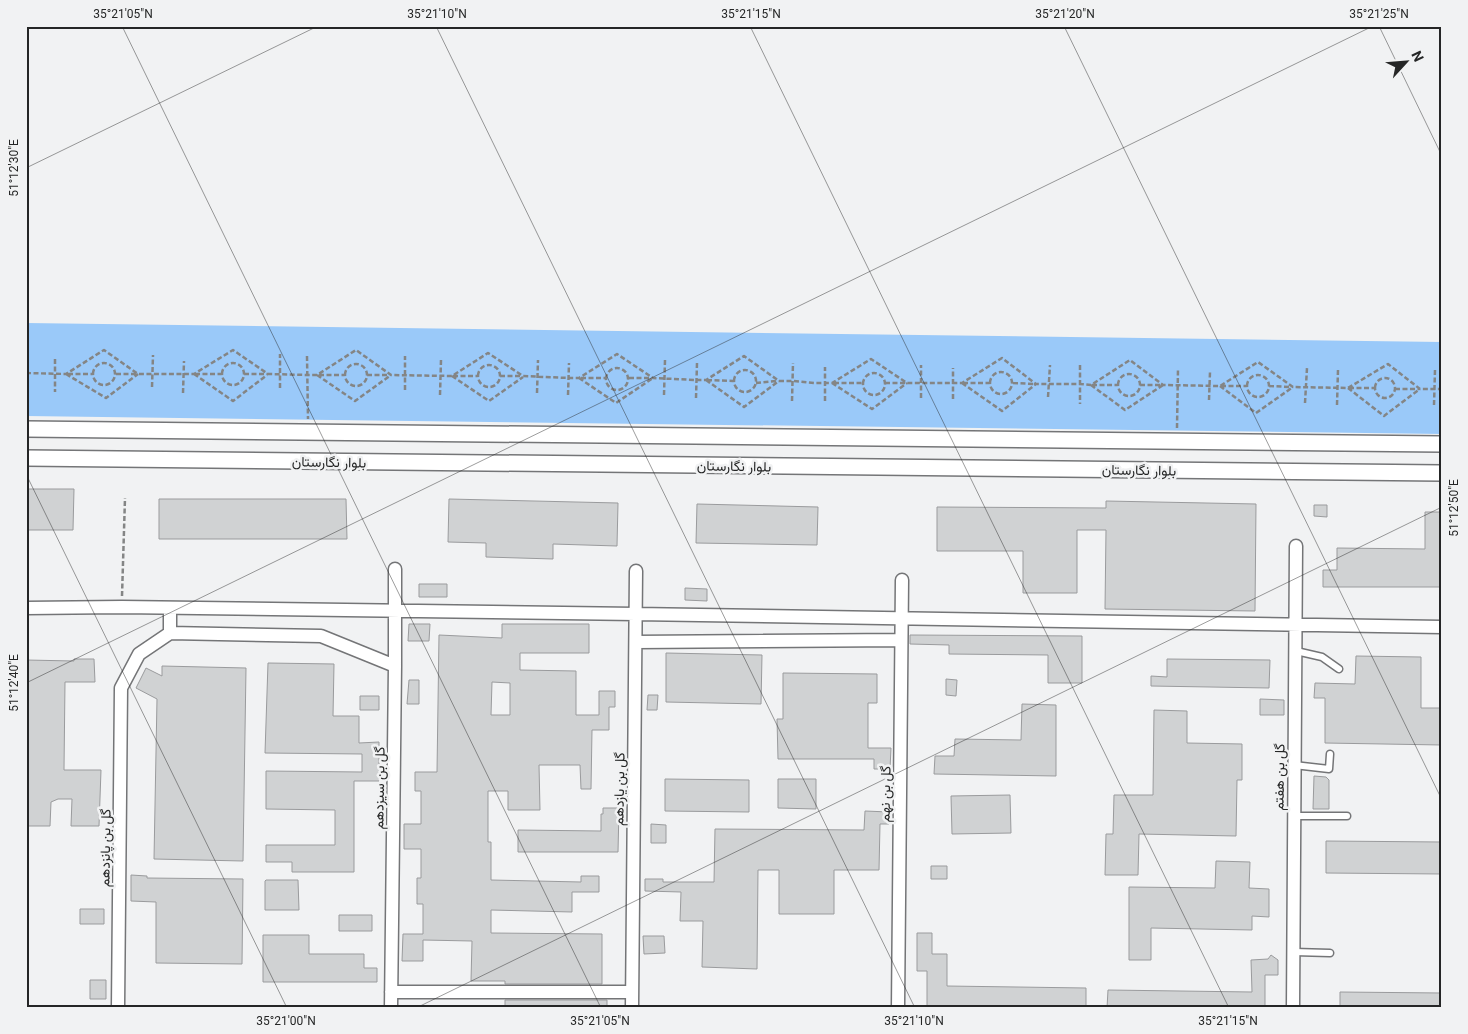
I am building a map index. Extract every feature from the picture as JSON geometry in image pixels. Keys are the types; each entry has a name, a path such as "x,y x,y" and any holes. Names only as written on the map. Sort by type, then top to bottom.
{"street":[{"name":"بلوار نگارستان","path":"26,429 1442,444"},
{"name":"بلوار نگارستان","path":"26,458 1442,473"},
{"name":"گل بن هفتم","path":"1293,1008 1296,546"},
{"name":"گل بن سیزدهم","path":"391,1008 395,568"},
{"name":"گل بن یازدهم","path":"632,1008 636,571"},
{"name":"گل بن نهم","path":"898,1008 902,580"},
{"path":"26,608 122,607 1442,627"},
{"path":"170,608 170,633 321,636 395,666"},
{"name":"گل بن پانزدهم","path":"118,1008 121,688 139,654 170,633"},
{"path":"636,642 901,640"},
{"path":"391,992 632,992"}],"lane":[{"path":"1296,651 1322,657 1338,669"},
{"path":"1294,765 1329,768 1330,754"},
{"path":"1294,816 1347,816"},
{"path":"1294,952 1330,953"}],"path":[{"path":"66,374 104,350 138,374"},
{"path":"194,374 233,350 268,374"},
{"path":"317,375 356,350 391,375"},
{"path":"452,376 488,353 523,376"},
{"path":"280,354 280,388"},
{"path":"580,378 618,354 653,378"},
{"path":"152,387 153,355"},
{"path":"307,356 308,432"},
{"path":"405,356 405,390"},
{"path":"706,380 744,356 779,381"},
{"path":"962,383 1002,358 1036,384"},
{"path":"55,359 55,392"},
{"path":"832,383 871,359 907,383"},
{"path":"440,395 441,360"},
{"path":"537,393 538,360"},
{"path":"664,395 665,360"},
{"path":"1091,384 1130,360 1163,385"},
{"path":"183,393 184,361"},
{"path":"1220,386 1258,362 1293,386"},
{"path":"103,363 113,367 116,374 111,384 104,386 97,383 93,378 93,374 96,366 103,363"},
{"path":"234,363 240,366 244,374 241,383 230,386 224,382 221,374 226,365 234,363"},
{"path":"568,395 569,363"},
{"path":"696,363 696,398"},
{"path":"792,401 794,363"},
{"path":"357,364 364,367 367,375 364,384 357,386 347,382 345,375 347,368 357,364"},
{"path":"490,364 498,369 500,376 495,385 487,387 481,384 478,376 478,371 481,367 490,364"},
{"path":"1048,397 1050,364"},
{"path":"1348,388 1388,364 1420,389"},
{"path":"921,365 921,398"},
{"path":"1080,365 1080,404"},
{"path":"825,367 825,400"},
{"path":"619,368 625,371 628,378 625,387 618,390 608,386 606,378 609,371 619,368"},
{"path":"953,368 953,399"},
{"path":"1305,403 1307,368"},
{"path":"1177,442 1178,369"},
{"path":"741,370 749,370 754,375 756,382 752,389 746,392 739,391 733,381 736,374 741,370"},
{"path":"1337,404 1338,370"},
{"path":"1434,405 1435,370"},
{"path":"1001,372 1008,374 1013,384 1007,393 1000,394 991,388 990,383 994,375 1001,372"},
{"path":"1209,400 1210,372"},
{"path":"26,373 93,374"},
{"path":"872,373 880,374 884,383 882,391 875,394 868,393 863,387 863,383 866,376 872,373"},
{"path":"66,374 106,398 138,374"},
{"path":"116,374 221,374"},
{"path":"194,374 232,401 268,374"},
{"path":"244,374 345,375"},
{"path":"1131,374 1137,378 1139,385 1137,392 1130,396 1123,394 1118,385 1124,376 1131,374"},
{"path":"317,375 355,401 391,375"},
{"path":"367,375 478,376"},
{"path":"1259,375 1265,378 1269,386 1265,394 1258,397 1250,394 1247,382 1252,377 1259,375"},
{"path":"452,376 488,401 523,376"},
{"path":"500,376 606,378"},
{"path":"580,378 616,403 653,378"},
{"path":"628,378 733,381"},
{"path":"1384,378 1394,383 1395,389 1392,396 1385,399 1378,397 1374,388 1378,380 1384,378"},
{"path":"706,380 744,407 779,381"},
{"path":"756,382 863,383"},
{"path":"832,383 872,409 907,383"},
{"path":"884,383 990,383"},
{"path":"962,383 1002,412 1036,384"},
{"path":"1013,384 1118,385"},
{"path":"1091,384 1125,410 1163,385"},
{"path":"1139,385 1247,386"},
{"path":"1220,386 1256,413 1293,386"},
{"path":"1269,386 1374,388"},
{"path":"1348,388 1384,416 1420,389"},
{"path":"1395,389 1442,389"},
{"path":"122,607 125,498"}],"shaded area":[{"path":"26,323 1442,342 1442,434 26,416"}],"building":[{"path":"26,489 74,489 73,530 26,530"},
{"path":"159,499 346,499 347,539 159,539"},
{"path":"449,499 618,503 617,546 553,544 553,559 486,557 486,543 448,542"},
{"path":"1106,501 1256,504 1255,611 1105,609 1106,530 1077,530 1077,593 1023,593 1023,551 937,551 937,507 1106,508"},
{"path":"697,504 818,507 817,545 696,543"},
{"path":"1314,505 1327,505 1327,517 1314,516"},
{"path":"1425,512 1442,512 1442,587 1323,587 1323,570 1337,570 1337,548 1425,549"},
{"path":"419,584 447,584 447,597 419,597"},
{"path":"685,588 707,589 707,601 685,600"},
{"path":"409,624 430,624 429,641 408,641"},
{"path":"502,624 589,624 589,653 520,653 520,670 576,671 576,715 599,715 599,691 615,691 615,707 609,707 609,730 592,730 591,789 581,789 580,765 539,765 540,810 508,810 508,791 488,791 488,842 491,842 491,880 581,882 581,876 599,876 599,892 572,892 572,912 491,910 491,933 602,934 602,984 505,984 505,981 471,981 472,941 423,940 423,961 402,961 403,934 423,934 423,904 417,904 417,878 421,878 421,849 404,849 404,824 421,824 421,791 415,791 415,772 437,772 439,635 502,638","holes":["492,682 510,683 510,715 491,715"]},
{"path":"910,635 1082,636 1082,683 1048,683 1048,655 949,654 949,645 910,644"},
{"path":"666,653 762,655 761,704 666,702"},
{"path":"1356,656 1421,657 1421,708 1442,708 1442,745 1325,743 1325,698 1314,698 1315,683 1355,684"},
{"path":"74,659 94,659 95,682 65,682 64,770 101,770 99,826 71,826 72,799 58,799 51,802 50,826 26,826 26,660 74,661"},
{"path":"1167,659 1270,660 1269,688 1151,686 1151,676 1167,677"},
{"path":"268,663 334,664 333,716 359,716 359,743 379,742 379,781 354,781 354,872 292,872 292,862 266,862 266,845 335,845 335,810 266,809 266,771 362,772 362,754 265,753"},
{"path":"162,666 246,668 243,861 154,859 157,699 136,688 146,668 162,676"},
{"path":"783,673 877,674 877,703 868,703 868,748 891,748 890,769 874,769 874,759 778,759 777,719 783,719"},
{"path":"946,679 957,680 956,696 946,695"},
{"path":"409,680 419,680 419,704 407,704"},
{"path":"648,695 658,695 657,710 647,710"},
{"path":"360,696 379,696 379,710 360,710"},
{"path":"1260,699 1284,700 1284,715 1260,715"},
{"path":"1022,704 1056,705 1056,776 934,774 935,756 954,756 955,739 1021,740"},
{"path":"1154,710 1187,711 1187,743 1242,744 1242,780 1237,780 1236,836 1139,834 1138,875 1105,875 1106,834 1113,834 1114,795 1153,795"},
{"path":"1314,776 1326,777 1329,780 1329,809 1313,809"},
{"path":"665,779 749,780 749,812 665,811"},
{"path":"778,779 816,779 816,809 778,808"},
{"path":"1010,795 1011,833 952,834 951,796"},
{"path":"603,808 619,808 618,852 518,852 518,830 601,831"},
{"path":"865,811 889,812 889,824 880,824 879,870 834,870 834,914 779,914 779,870 758,870 757,969 702,967 703,921 680,921 681,892 645,891 645,879 663,879 663,882 714,882 715,829 864,830"},
{"path":"651,824 666,825 666,843 651,843"},
{"path":"1326,841 1442,842 1442,874 1326,873"},
{"path":"1216,861 1250,862 1249,888 1269,889 1269,917 1252,916 1252,930 1151,928 1151,960 1129,960 1129,887 1215,888"},
{"path":"931,866 947,866 947,879 931,879"},
{"path":"131,875 147,876 147,878 243,879 242,964 156,963 156,902 131,901"},
{"path":"266,880 298,880 299,910 265,910"},
{"path":"80,909 104,909 104,924 80,924"},
{"path":"339,915 372,915 372,931 339,931"},
{"path":"917,933 932,933 932,954 947,954 947,986 1086,988 1086,1008 927,1008 927,971 917,971"},
{"path":"263,935 309,935 309,954 364,954 364,968 377,968 377,982 263,982"},
{"path":"643,936 664,936 665,953 644,954"},
{"path":"1271,955 1278,960 1278,975 1265,975 1265,1008 1107,1008 1108,990 1252,992 1251,960 1268,959"},
{"path":"90,980 106,980 106,999 90,999"},
{"path":"1340,992 1442,993 1442,1008 1340,1008"},
{"path":"505,1000 607,1000 607,1008 505,1008"}]}
